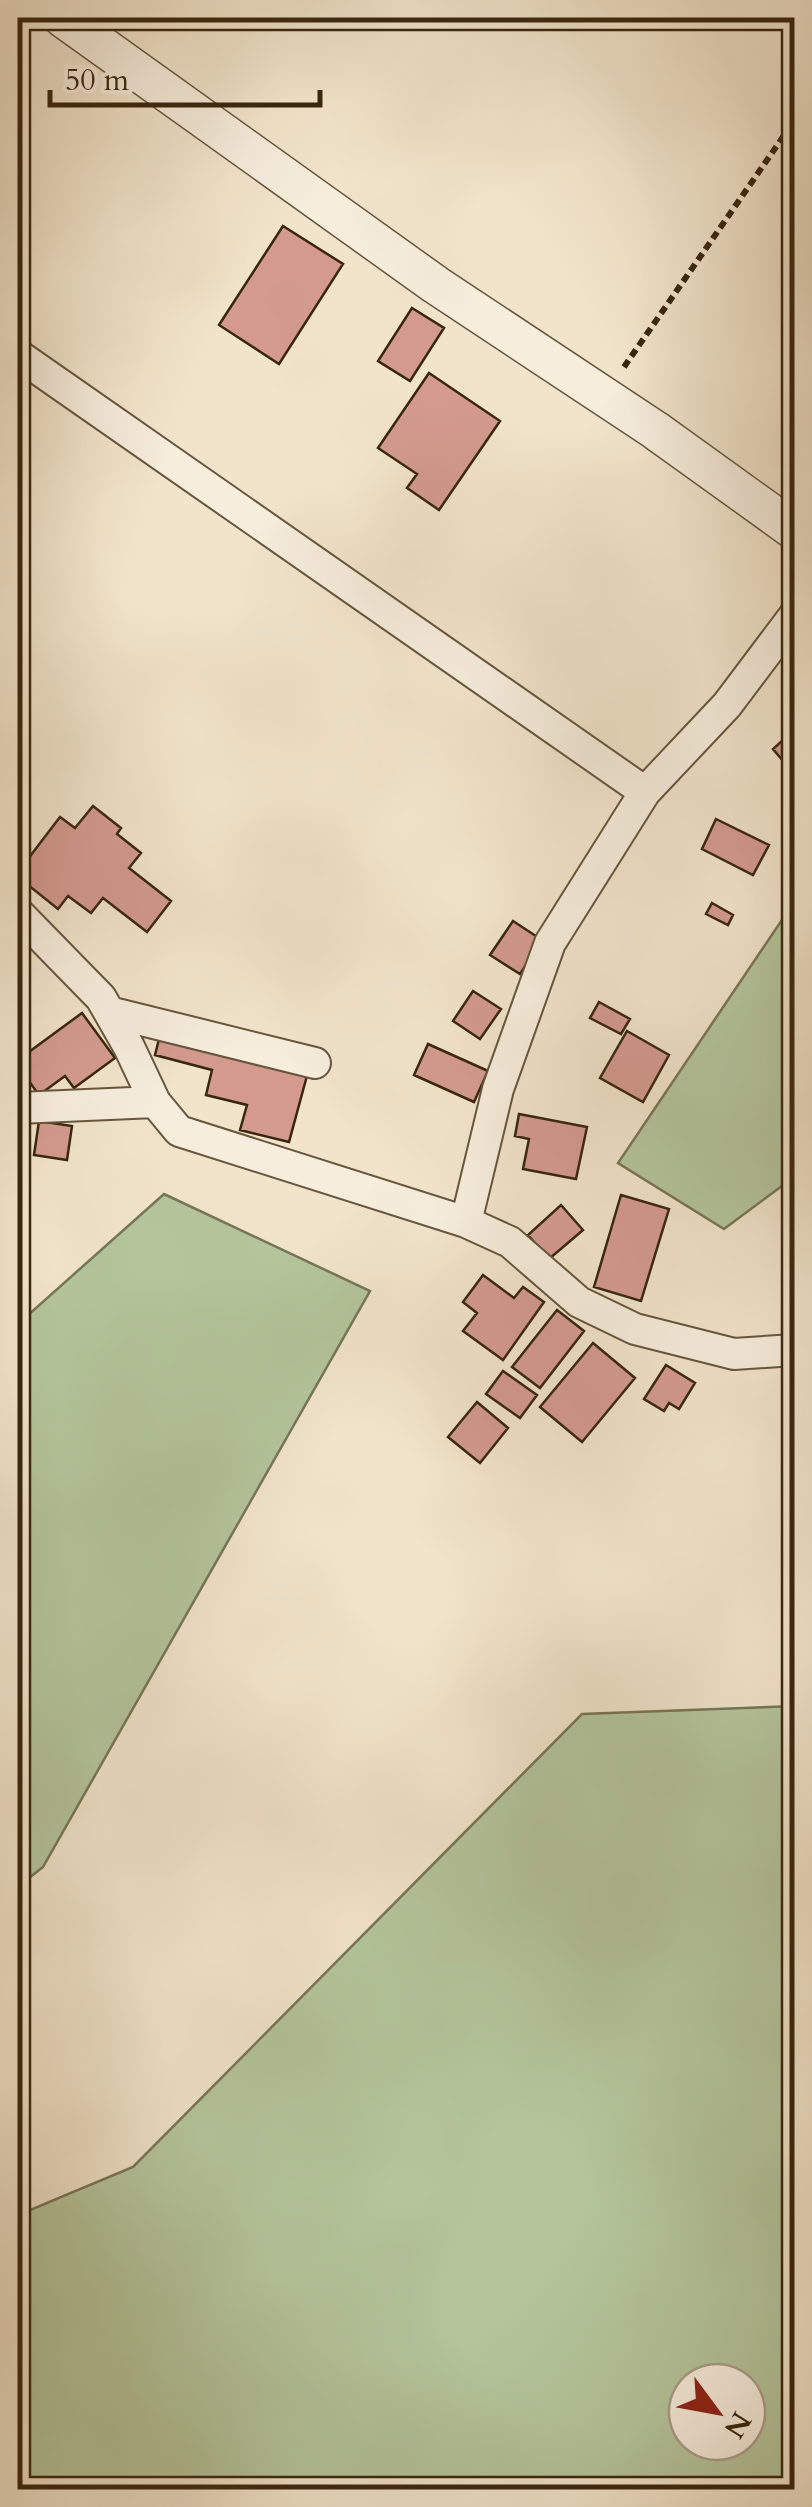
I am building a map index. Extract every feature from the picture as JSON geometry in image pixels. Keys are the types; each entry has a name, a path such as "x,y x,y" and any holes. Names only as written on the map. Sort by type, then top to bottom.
{"street":[{"path":"63,18 436,285 604,396 794,530"},
{"path":"18,355 646,792"},
{"path":"466,1222 498,1089 550,943 646,792 727,705 794,616"},
{"path":"18,913 101,998 155,1102 179,1131 466,1222 510,1242 579,1302 635,1328 734,1354 794,1350"},
{"path":"109,1012 315,1064"},
{"path":"18,1108 155,1102"}],"path":[{"path":"604,396 794,122"}],"green space":[{"path":"794,902 794,1177 724,1229 618,1163"},
{"path":"164,1194 370,1291 43,1867 18,1887 18,1324"},
{"path":"794,1706 794,2489 18,2489 18,2215 133,2167 582,1714"}],"building":[{"path":"283,226 343,264 279,364 219,325"},
{"path":"412,308 444,328 410,381 378,361"},
{"path":"429,373 500,421 439,510 407,488 417,474 378,448"},
{"path":"794,730 794,774 773,749"},
{"path":"93,806 121,828 117,834 141,853 129,868 171,901 147,932 103,898 91,913 68,896 58,909 18,877 60,817 75,828"},
{"path":"716,819 769,845 753,875 702,849"},
{"path":"712,903 733,915 728,925 706,914"},
{"path":"513,921 542,940 520,974 490,955"},
{"path":"473,991 501,1009 480,1039 453,1021"},
{"path":"599,1002 630,1019 621,1034 590,1018"},
{"path":"82,1013 115,1058 74,1088 65,1076 39,1095 31,1084 18,1094 18,1060"},
{"path":"627,1031 669,1055 643,1102 600,1078"},
{"path":"160,1035 308,1072 289,1142 240,1130 247,1105 206,1095 212,1070 155,1055"},
{"path":"428,1044 488,1071 474,1102 414,1075"},
{"path":"519,1114 587,1127 576,1179 523,1169 529,1139 515,1136"},
{"path":"39,1121 72,1126 67,1160 34,1155"},
{"path":"621,1195 669,1209 641,1301 594,1287"},
{"path":"561,1205 583,1230 549,1259 528,1235"},
{"path":"483,1275 514,1298 523,1287 544,1302 503,1360 463,1331 477,1313 463,1302"},
{"path":"557,1310 584,1331 540,1388 512,1367"},
{"path":"593,1343 635,1378 582,1442 540,1407"},
{"path":"666,1365 695,1383 679,1409 669,1403 664,1411 644,1399"},
{"path":"503,1371 537,1395 520,1418 486,1394"},
{"path":"477,1402 508,1428 480,1463 448,1437"}]}
